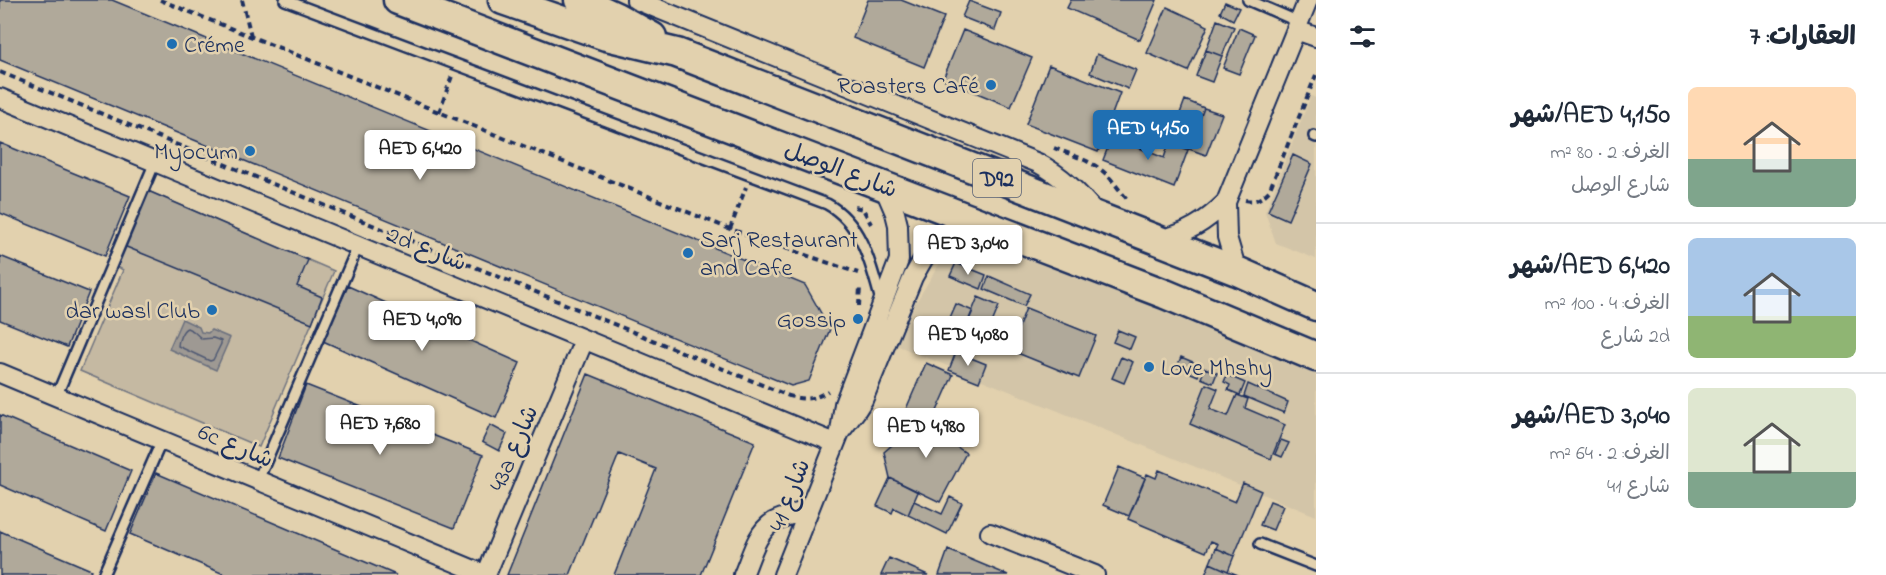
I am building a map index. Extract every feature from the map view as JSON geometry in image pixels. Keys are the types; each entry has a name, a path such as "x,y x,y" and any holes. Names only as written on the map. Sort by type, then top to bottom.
{"main road":[{"name":"شارع الوصل","path":"398,0 1166,294 1316,357"},
{"name":"شارع الوصل","path":"503,0 606,36 677,53 1308,298"},
{"name":"شارع الوصل","path":"579,0 616,17 677,53"}],"street":[{"name":"شارع الوصل","path":"636,0 1038,163 1074,188 1100,218"},
{"path":"1305,16 1316,37"},
{"path":"1237,271 1227,237 1225,219 1227,198 1305,16"},
{"name":"2d شارع","path":"0,98 584,340 837,437"},
{"name":"شارع 41","path":"783,575 837,437 844,404 899,260 900,248 895,213 882,185"},
{"path":"1156,240 1176,236 1195,228 1211,216 1227,198"},
{"name":"شارع 41","path":"837,437 863,400 913,276 925,256 946,241 993,227"},
{"name":"43a شارع","path":"486,575 584,340"},
{"name":"6c شارع","path":"0,373 486,575"},
{"path":"743,575 765,528 780,519 809,510"},
{"path":"990,533 1095,575"}],"lane":[{"path":"285,0 827,204 849,220 866,252 882,305"},
{"path":"1248,0 1305,16"},
{"path":"56,396 155,162"},
{"path":"258,480 358,246"},
{"path":"103,575 162,440"},
{"path":"1260,544 1316,566"}],"path":[{"path":"160,0 730,229 859,273"},
{"path":"242,0 251,36"},
{"path":"439,112 456,64"},
{"path":"0,72 789,396 803,400 818,397 831,389"},
{"path":"1227,198 1254,201 1262,198 1269,191 1316,75"},
{"path":"730,229 750,175"},
{"path":"856,264 859,273 859,316"}],"shaded area":[{"path":"1311,96 1316,98 1316,259 1276,243 1265,212"},
{"name":"dar wasl Club","path":"148,191 334,271 259,447 80,371 123,270 116,266"},
{"path":"978,219 1316,360 1316,516 896,345 915,304 954,240"}],"water":[{"path":"182,319 199,327 201,332 208,333 211,330 230,338 216,370 169,349"}],"building":[{"path":"0,0 112,0 805,285 830,329 809,381 791,386 0,60"},
{"path":"868,0 901,0 944,17 924,67 853,38"},
{"path":"1071,0 1157,0 1140,40 1067,8"},
{"path":"969,1 1001,13 995,30 962,17"},
{"path":"1225,2 1239,8 1233,20 1220,13"},
{"path":"1167,7 1208,26 1188,71 1147,53"},
{"path":"1217,20 1234,27 1222,56 1206,50"},
{"path":"1239,28 1255,35 1239,74 1223,68"},
{"path":"963,30 1032,58 1011,107 943,79"},
{"path":"1206,50 1222,56 1212,82 1196,76"},
{"path":"1097,54 1136,70 1128,89 1090,73"},
{"path":"1049,65 1120,93 1098,152 1026,124"},
{"path":"1185,100 1204,108 1188,150 1169,143"},
{"path":"1204,108 1222,114 1206,155 1189,149"},
{"path":"1118,121 1149,132 1142,149 1112,137"},
{"path":"1112,137 1164,158 1169,143 1188,150 1174,188 1103,160"},
{"path":"0,143 130,196 105,256 0,213"},
{"path":"1293,155 1312,164 1288,220 1268,211"},
{"path":"148,191 308,260 297,286 322,297 312,323 124,246"},
{"path":"0,256 89,292 67,347 0,320"},
{"path":"956,263 986,275 981,289 950,276"},
{"path":"989,276 1030,294 1024,306 984,289"},
{"path":"348,286 520,363 496,418 323,341"},
{"path":"978,297 999,306 983,345 962,336"},
{"path":"956,304 973,311 962,336 945,329"},
{"path":"1026,308 1096,336 1079,378 1010,350"},
{"path":"1118,330 1135,337 1130,349 1113,342"},
{"path":"956,352 986,364 979,382 949,370"},
{"path":"1121,357 1133,362 1124,383 1112,378"},
{"path":"1181,357 1202,366 1198,376 1177,367"},
{"path":"926,363 953,375 933,420 916,413 913,420 903,416"},
{"path":"1205,368 1217,373 1213,383 1201,378"},
{"path":"588,374 755,442 701,575 614,575 656,469 619,454 570,575 507,575"},
{"path":"1227,375 1245,383 1240,395 1228,390 1230,385 1224,382"},
{"path":"1206,384 1218,389 1210,409 1228,416 1237,395 1248,399 1245,408 1285,425 1271,459 1190,424"},
{"path":"1248,384 1288,402 1284,413 1244,396"},
{"path":"306,385 483,455 454,528 278,458"},
{"path":"893,413 907,419 900,434 886,427"},
{"path":"0,415 131,471 106,531 0,485"},
{"path":"942,423 957,430 954,445 966,453 940,502 890,478 884,452 916,424"},
{"path":"490,425 507,434 499,451 482,442"},
{"path":"1281,440 1289,443 1282,457 1275,454"},
{"path":"1119,467 1145,478 1129,516 1103,505"},
{"path":"1159,470 1235,502 1243,483 1261,491 1234,556 1216,548 1218,544 1211,541 1206,552 1128,519 1147,474 1156,478"},
{"path":"156,473 396,575 226,575 130,534"},
{"path":"890,478 918,492 908,515 894,508 892,513 877,506"},
{"path":"950,497 962,503 947,534 908,515 914,501 942,514"},
{"path":"1270,501 1283,506 1273,530 1260,525"},
{"path":"0,531 91,570 89,575 0,575"},
{"path":"1216,548 1234,556 1228,571 1210,563"},
{"path":"948,550 1008,575 939,575"},
{"path":"889,558 928,575 881,575"},
{"path":"1210,563 1228,571 1238,575 1205,575"}],"place":[{"name":"Créme","path":"172,44"},
{"name":"Roasters Café","path":"991,85"},
{"name":"Myocum","path":"250,151"},
{"name":"Sarj Restaurant and Cafe","path":"688,253"},
{"name":"dar wasl Club","path":"212,310"},
{"name":"Gossip","path":"858,319"},
{"name":"Love Mhshy","path":"1149,367"}]}
